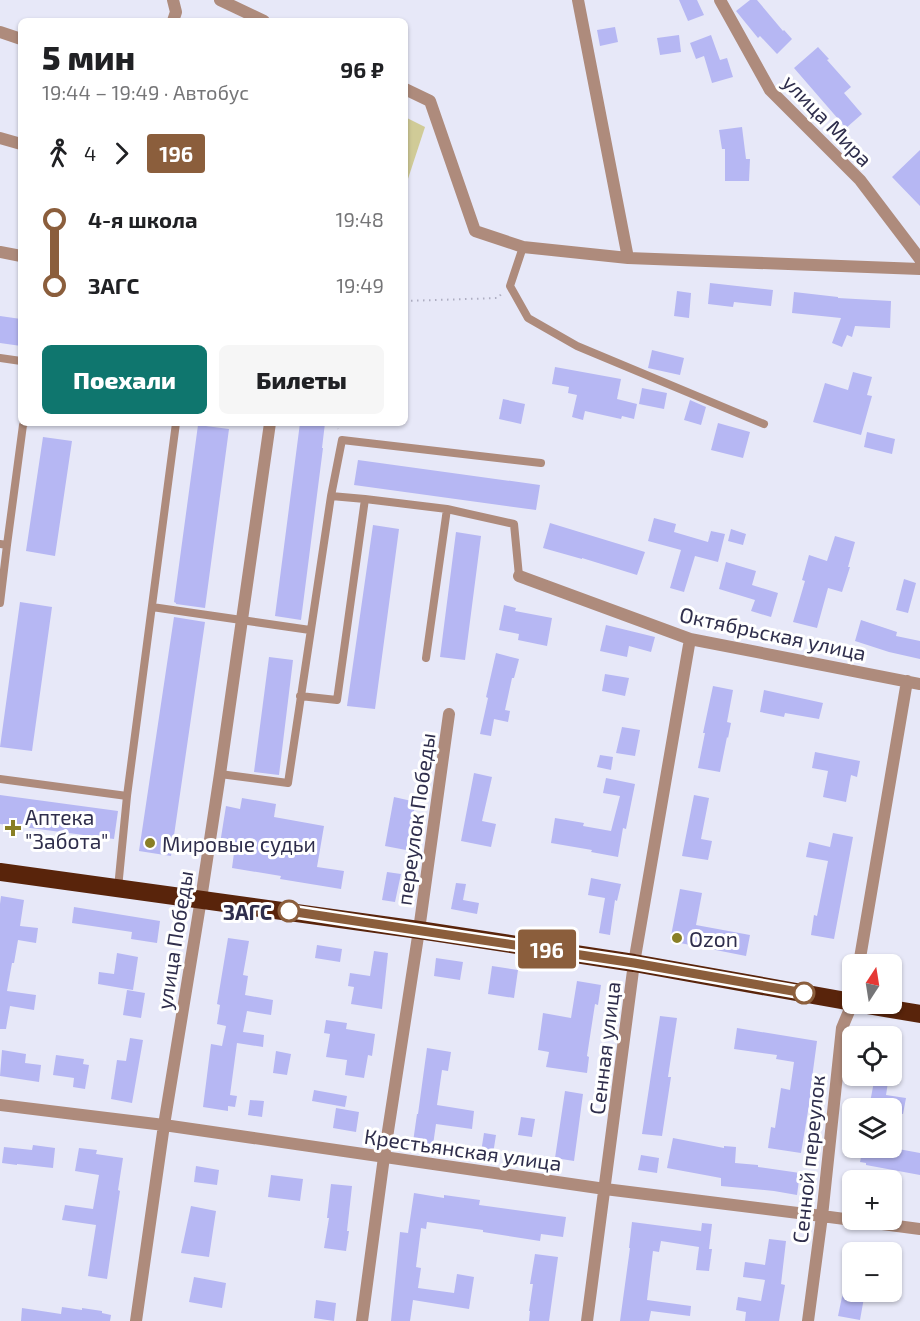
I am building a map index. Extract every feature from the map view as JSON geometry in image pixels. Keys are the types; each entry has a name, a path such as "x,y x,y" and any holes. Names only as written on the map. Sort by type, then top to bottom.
{"highway":[{"path":"0,872 419,930 634,963 842,1001"},
{"path":"902,1011 920,1014"}],"street":[{"path":"172,0 176,12 174,18"},
{"path":"220,0 258,18"},
{"path":"578,0 628,258"},
{"name":"улица Мира","path":"720,0 770,90 860,180 920,259"},
{"path":"0,32 18,38"},
{"path":"408,90 430,101 475,231 522,247 628,258 920,269"},
{"path":"0,138 18,143"},
{"path":"0,252 18,255"},
{"name":"улица Победы","path":"136,1321 164,1125 243,620 270,426"},
{"name":"Октябрьская улица","path":"519,576 690,639 914,683"},
{"name":"Сенная улица","path":"587,1321 634,963 690,639"},
{"path":"861,954 914,683"},
{"name":"переулок Победы","path":"362,1321 449,714"},
{"name":"Сенной переулок","path":"808,1321 822,1216 842,1028 848,1014"},
{"name":"Крестьянская улица","path":"0,1105 164,1125 605,1190 920,1229"}],"lane":[{"path":"522,247 510,286 528,318 577,346 764,424"},
{"path":"0,358 18,361"},
{"path":"0,603 4,545 23,426"},
{"path":"118,888 176,426"},
{"path":"220,774 288,783 331,496 342,440 541,463"},
{"path":"331,496 447,509 514,524 519,576"},
{"path":"300,696 337,700 365,499"},
{"path":"426,658 447,509"},
{"path":"152,607 310,630"},
{"path":"0,779 128,796"}],"path":[{"path":"408,301 498,298 510,286"}],"shaded area":[{"path":"408,118 425,127 408,179"}],"building":[{"path":"679,0 697,0 704,15 688,21"},
{"path":"750,0 757,0 792,39 777,54 760,36 758,38 736,11"},
{"path":"615,27 618,42 600,46 597,30"},
{"path":"679,35 681,52 660,55 657,38"},
{"path":"711,35 720,60 727,58 733,77 712,83 704,56 696,59 690,43"},
{"path":"818,47 851,87 844,93 862,114 846,128 794,68"},
{"path":"742,127 746,159 750,159 749,181 725,181 725,149 722,149 719,130"},
{"path":"920,150 920,206 892,177"},
{"path":"710,283 773,290 771,306 734,302 733,307 708,304"},
{"path":"677,291 691,293 689,318 674,316"},
{"path":"794,292 838,298 891,301 890,328 855,326 852,337 847,335 842,347 832,343 841,318 792,313"},
{"path":"0,316 18,319 18,346 0,343"},
{"path":"652,350 684,358 680,375 648,368"},
{"path":"555,367 621,379 617,399 637,404 634,419 622,416 621,419 585,411 583,420 572,417 577,395 568,393 569,387 552,384"},
{"path":"853,372 872,377 867,395 872,396 861,435 813,422 825,383 848,390"},
{"path":"642,388 667,393 664,409 639,404"},
{"path":"503,399 525,404 521,424 499,419"},
{"path":"690,400 706,407 701,425 684,420"},
{"path":"718,423 750,432 743,458 711,450"},
{"path":"198,426 229,429 205,608 174,602"},
{"path":"300,426 325,426 301,620 275,616"},
{"path":"867,432 895,439 892,454 864,447"},
{"path":"43,437 72,441 55,556 26,551"},
{"path":"358,460 540,485 536,510 354,485"},
{"path":"654,518 676,524 674,532 708,542 711,531 725,534 718,562 695,556 684,592 670,588 681,550 648,541"},
{"path":"550,523 645,552 637,575 543,548"},
{"path":"373,525 399,529 375,709 347,706"},
{"path":"731,529 746,534 743,545 728,541"},
{"path":"456,532 481,536 465,660 440,657"},
{"path":"835,536 855,542 842,592 828,588 817,628 793,622 805,581 802,580 809,555 827,561"},
{"path":"726,562 756,571 752,585 778,593 771,617 751,611 755,600 719,589"},
{"path":"904,579 916,583 908,613 896,610"},
{"path":"20,602 52,607 32,751 0,747"},
{"path":"504,605 516,608 515,611 552,618 547,646 518,640 519,634 499,630"},
{"path":"174,617 205,622 171,856 139,851"},
{"path":"861,620 897,632 896,636 920,641 920,659 855,641"},
{"path":"606,625 655,637 651,652 629,646 627,657 600,651"},
{"path":"496,653 519,659 505,710 510,711 508,722 494,719 491,736 480,734"},
{"path":"269,657 293,660 279,775 254,772"},
{"path":"605,674 629,678 625,696 602,691"},
{"path":"713,686 733,690 727,722 731,723 720,772 698,768"},
{"path":"764,690 823,703 819,719 785,713 784,717 760,712"},
{"path":"622,727 640,730 635,756 616,753"},
{"path":"815,752 860,761 857,777 851,775 846,802 823,797 828,771 812,768"},
{"path":"600,755 613,757 611,770 597,767"},
{"path":"474,773 492,777 482,821 496,824 491,847 461,841"},
{"path":"606,778 635,784 618,857 551,843 555,818 611,831 620,796 603,793"},
{"path":"0,795 118,811 114,839 0,824"},
{"path":"694,795 709,798 701,839 712,841 708,860 682,856"},
{"path":"394,797 416,802 406,850 385,846"},
{"path":"242,798 276,804 274,817 324,826 317,867 344,871 341,889 232,868 234,853 219,850 226,806 240,809"},
{"path":"833,833 853,837 834,939 811,935 828,861 806,857 809,842 830,847"},
{"path":"387,872 401,874 395,902 382,900"},
{"path":"591,878 621,884 617,901 615,900 610,935 599,933 605,898 588,895"},
{"path":"456,883 466,884 463,900 479,903 477,914 451,909"},
{"path":"680,889 702,893 696,925 750,935 746,956 670,941"},
{"path":"1,896 24,900 20,926 38,928 36,943 18,940 7,991 36,995 34,1010 10,1006 6,1029 0,1029"},
{"path":"74,907 160,921 157,943 131,939 132,932 72,923"},
{"path":"228,938 249,941 243,975 248,976 245,995 273,1000 271,1015 247,1011 243,1032 264,1035 263,1047 237,1043 230,1095 237,1096 235,1107 228,1106 228,1111 203,1107 211,1044 222,1046 226,1026 217,1024 220,1005 217,1004"},
{"path":"317,945 342,949 340,962 315,958"},
{"path":"374,951 388,953 382,1009 351,1004 354,987 348,986 350,973 370,976"},
{"path":"117,953 138,957 133,990 98,984 99,972 114,974"},
{"path":"436,958 463,962 460,980 434,976"},
{"path":"492,966 518,970 514,998 488,994"},
{"path":"577,981 601,985 598,1005 595,1004 587,1056 589,1057 587,1073 546,1067 549,1052 538,1050 543,1013 571,1018"},
{"path":"127,990 145,993 141,1018 123,1015"},
{"path":"660,1016 677,1018 662,1136 642,1134"},
{"path":"326,1020 347,1023 346,1029 375,1034 372,1056 368,1055 364,1078 345,1075 347,1060 326,1057 330,1034 324,1033"},
{"path":"737,1028 817,1041 801,1153 768,1148 771,1127 775,1128 781,1088 790,1090 794,1062 776,1059 777,1055 734,1049"},
{"path":"130,1038 143,1040 132,1103 111,1099 117,1060 126,1061"},
{"path":"427,1048 451,1052 448,1071 442,1070 437,1105 474,1111 472,1129 436,1124 433,1145 413,1142"},
{"path":"2,1050 26,1054 25,1063 41,1065 39,1082 0,1076"},
{"path":"276,1051 291,1054 287,1075 273,1073"},
{"path":"56,1055 84,1059 83,1064 89,1065 85,1089 73,1087 74,1078 53,1075"},
{"path":"873,1086 887,1086 886,1095 906,1098 903,1114 902,1098 871,1098"},
{"path":"314,1090 347,1096 345,1107 312,1101"},
{"path":"565,1091 583,1094 574,1161 555,1158"},
{"path":"250,1100 264,1101 262,1117 248,1115"},
{"path":"336,1108 359,1112 356,1132 333,1128"},
{"path":"521,1117 535,1119 532,1137 518,1135"},
{"path":"484,1133 496,1135 493,1154 481,1152"},
{"path":"673,1138 724,1148 724,1146 736,1147 735,1163 800,1173 797,1195 721,1186 721,1178 667,1168"},
{"path":"33,1145 55,1148 53,1168 2,1163 4,1147 32,1150"},
{"path":"79,1148 97,1150 96,1154 123,1158 107,1279 88,1276 96,1225 62,1220 65,1205 93,1209 99,1175 75,1171"},
{"path":"902,1150 920,1153 920,1175 866,1165 860,1162 861,1158 902,1158"},
{"path":"641,1155 659,1158 657,1173 638,1170"},
{"path":"196,1166 219,1170 217,1185 194,1182"},
{"path":"271,1175 303,1179 300,1201 268,1197"},
{"path":"331,1184 352,1186 346,1251 324,1248"},
{"path":"414,1193 444,1198 444,1195 480,1200 479,1205 566,1217 563,1237 541,1234 540,1241 427,1222 426,1229 421,1228 416,1267 421,1268 418,1288 454,1293 457,1274 474,1277 469,1309 413,1300 410,1321 391,1321 400,1232 408,1233"},
{"path":"191,1206 216,1211 209,1257 181,1253"},
{"path":"632,1222 701,1231 702,1223 712,1224 709,1271 696,1270 699,1247 661,1241 659,1252 653,1251 647,1300 691,1306 690,1316 651,1311 649,1321 620,1321"},
{"path":"769,1239 786,1241 781,1284 785,1285 779,1321 745,1321 746,1312 736,1310 738,1297 761,1301 765,1280 743,1277 745,1262 765,1265"},
{"path":"535,1254 558,1257 549,1321 529,1321 533,1284 530,1284"},
{"path":"194,1277 226,1283 222,1308 189,1302"},
{"path":"842,1297 842,1302 863,1302 860,1320 838,1316"},
{"path":"316,1300 336,1303 334,1321 314,1318"},
{"path":"62,1307 102,1311 102,1313 111,1315 110,1321 21,1321 22,1308 61,1314"}],"bus line":[{"name":"196","path":"289,911 634,963 804,993"}],"place":[{"name":"Аптека \"Забота\"","path":"13,828"},
{"name":"Мировые судьи","path":"150,843"},
{"name":"ЗАГС","path":"289,911"},
{"name":"Ozon","path":"677,938"}]}
